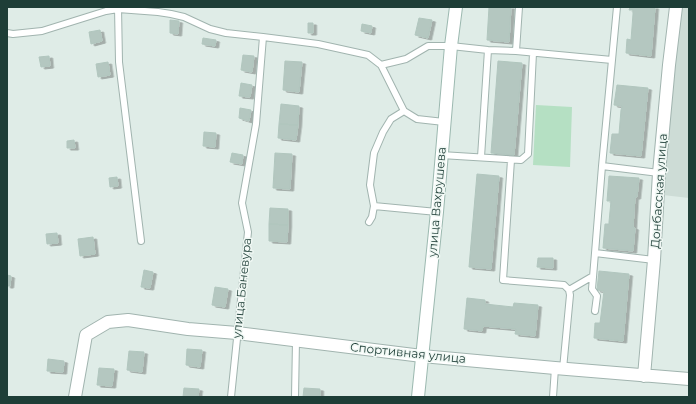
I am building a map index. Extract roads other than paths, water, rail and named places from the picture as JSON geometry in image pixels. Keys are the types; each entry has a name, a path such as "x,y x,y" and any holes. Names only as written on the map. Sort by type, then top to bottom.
{"street":[{"name":"улица Вахрушева","path":"418,397 456,7"},
{"name":"Донбасская улица","path":"644,376 654,260 659,173 676,7"},
{"name":"Спортивная улица","path":"75,397 86,335 108,322 128,320 422,356 689,380"}],"lane":[{"path":"516,51 520,7"},
{"path":"595,311 597,296 592,289 617,7"},
{"path":"7,33 13,34 42,31 118,8 171,14 184,17 210,29 226,33 318,44 368,55 381,65 404,111 417,119 444,122"},
{"path":"118,8 119,62 141,241"},
{"name":"улица Баневура","path":"231,397 248,232 242,203 256,124 263,37"},
{"path":"381,65 406,59 428,46 451,46 488,50 533,52 612,60"},
{"path":"481,157 488,50"},
{"path":"441,154 521,160 528,154 533,52"},
{"path":"369,222 372,217 374,206 370,185 374,153 382,132 390,119 404,111"},
{"path":"511,160 503,280 564,285 569,290 570,295 559,369 553,397"},
{"path":"602,166 659,173"},
{"path":"374,206 437,212"},
{"path":"595,253 654,260"},
{"path":"569,290 593,276"},
{"path":"295,397 296,340"}]}
